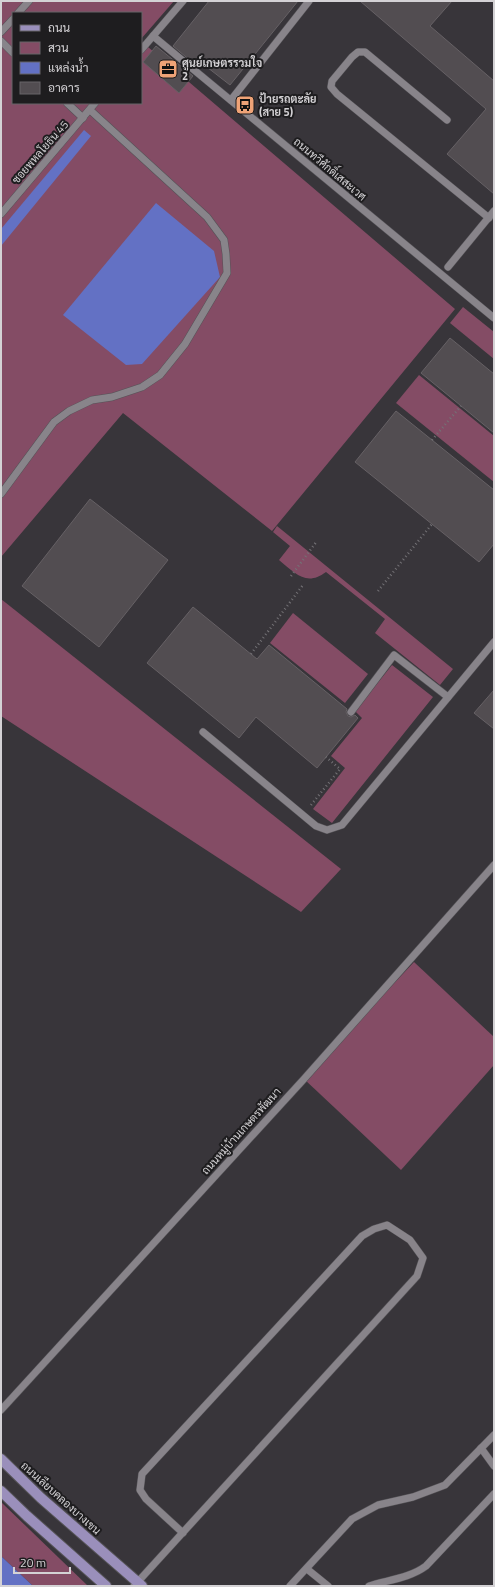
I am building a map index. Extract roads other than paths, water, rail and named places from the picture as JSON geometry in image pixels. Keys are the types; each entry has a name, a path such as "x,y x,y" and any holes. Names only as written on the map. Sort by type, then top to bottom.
{"main road":[{"name":"ถนนเลียบคลองบางเขน","path":"1,1459 41,1498 138,1585"},
{"path":"1,1491 26,1516 106,1586"}],"street":[{"path":"19,12 29,1"},
{"path":"142,49 183,1"},
{"path":"231,100 310,1"},
{"path":"1,32 12,20"},
{"name":"ถนนทวีศักดิ์เสสะเวศ","path":"153,36 494,318"},
{"path":"1,42 12,52"},
{"path":"447,120 365,52 358,52 352,57 332,81 331,87 337,94 489,218"},
{"path":"68,104 83,118"},
{"name":"ซอยพหลโยธิน 45","path":"1,214 94,104"},
{"path":"1,494 54,422 69,411 92,400 112,397 142,387 160,375 185,344 227,273 224,240 207,217 90,110"},
{"path":"448,267 494,211"},
{"path":"203,732 316,826 327,830 342,825 494,642"},
{"path":"350,712 394,655 448,697"},
{"name":"ถนนหมู่บ้านเกษตรพัฒนา","path":"1,1410 304,1079 494,865"},
{"path":"138,1585 183,1533 417,1276 423,1258 410,1240 387,1225 374,1229 362,1236 142,1474 140,1490 146,1499 183,1533"},
{"path":"290,1586 352,1519 378,1505 413,1497 445,1485 494,1435"},
{"path":"481,1448 494,1466"},
{"path":"369,1586 418,1572 426,1566 494,1494"},
{"path":"307,1569 328,1586"}],"water":[{"path":"84,130 91,136 1,246 1,229"},
{"path":"156,203 214,251 220,277 142,364 126,365 63,315"},
{"path":"1,1556 33,1586 1,1586"}],"place":[{"name":"ศูนย์เกษตรรวมใจ 2","path":"168,69"},
{"name":"ป้ายรถตะลัย (สาย 5)","path":"245,105"}]}
